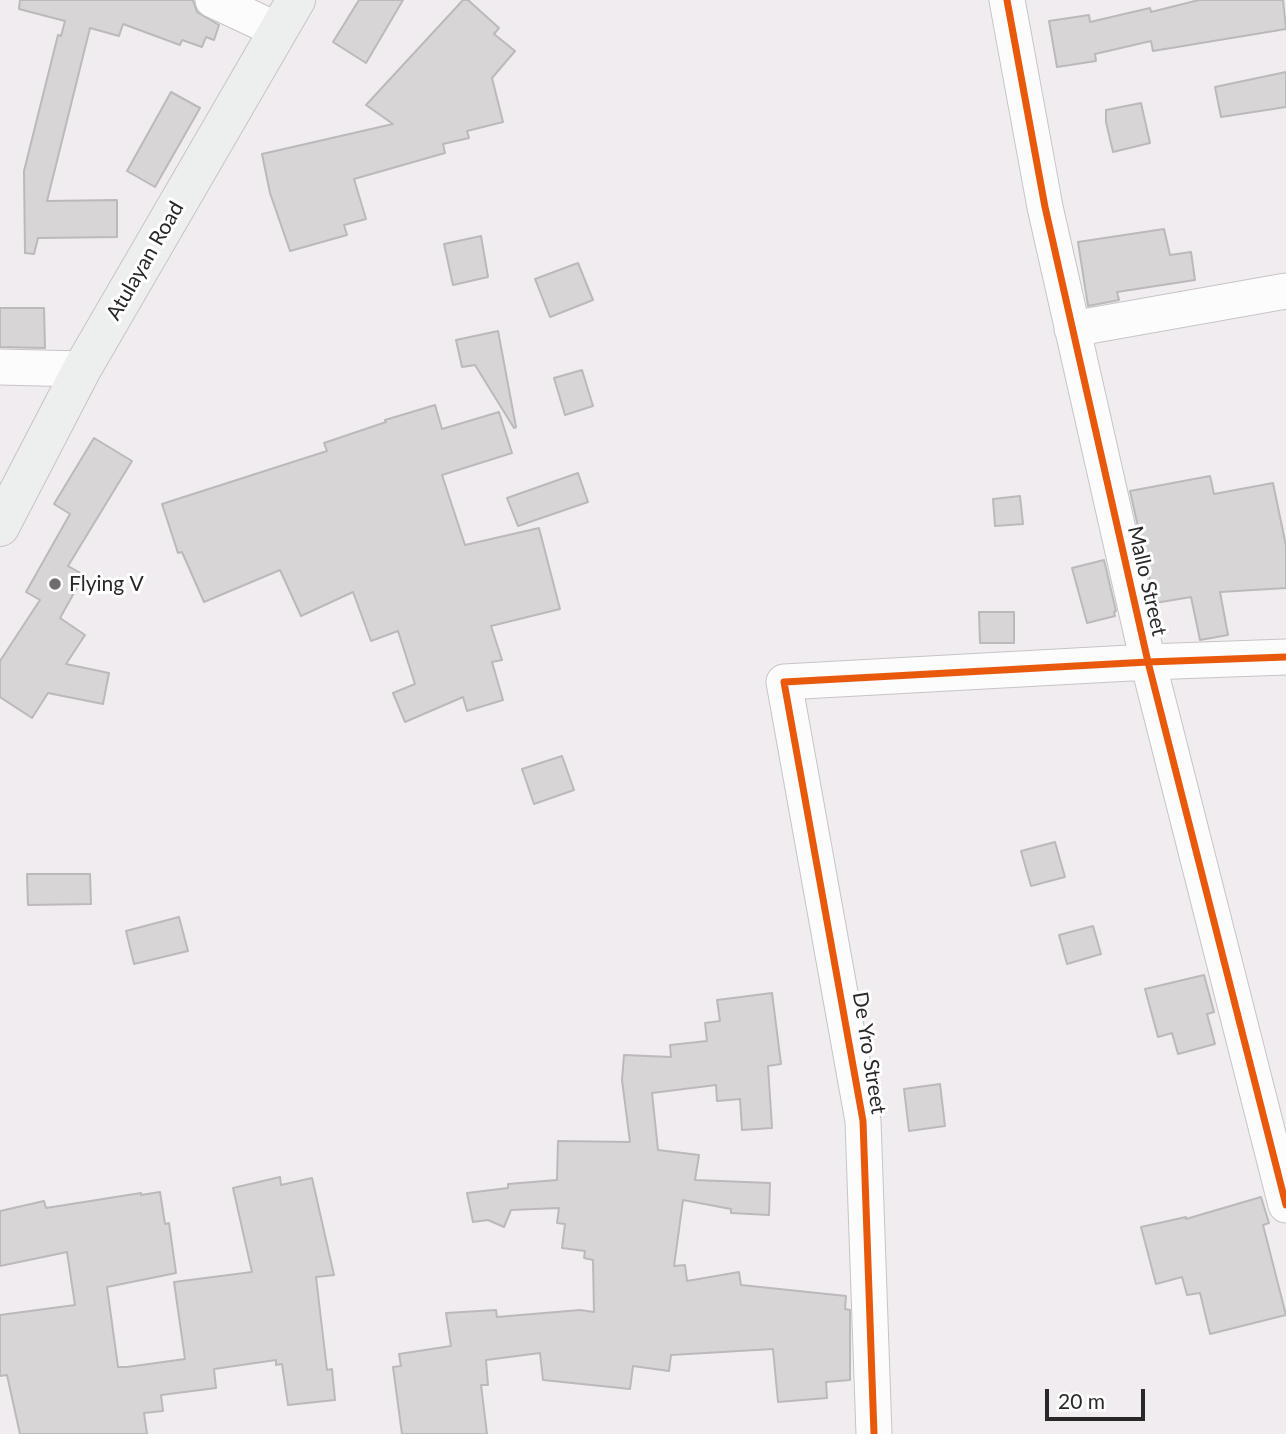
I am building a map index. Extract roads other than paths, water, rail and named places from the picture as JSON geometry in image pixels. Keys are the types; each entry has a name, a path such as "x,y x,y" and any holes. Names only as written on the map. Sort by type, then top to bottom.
{"main road":[{"name":"Atulayan Road","path":"0,527 82,369 288,16"}],"street":[{"path":"213,0 288,16"},
{"name":"Mallo Street","path":"1007,0 1045,207 1148,662 1286,1205"},
{"path":"1072,329 1286,291"},
{"path":"0,367 82,369"},
{"path":"1148,662 1286,657"},
{"name":"De Yro Street","path":"874,1434 863,1121 784,682 1148,662"}],"place":[{"name":"Flying V","path":"55,584"}]}
